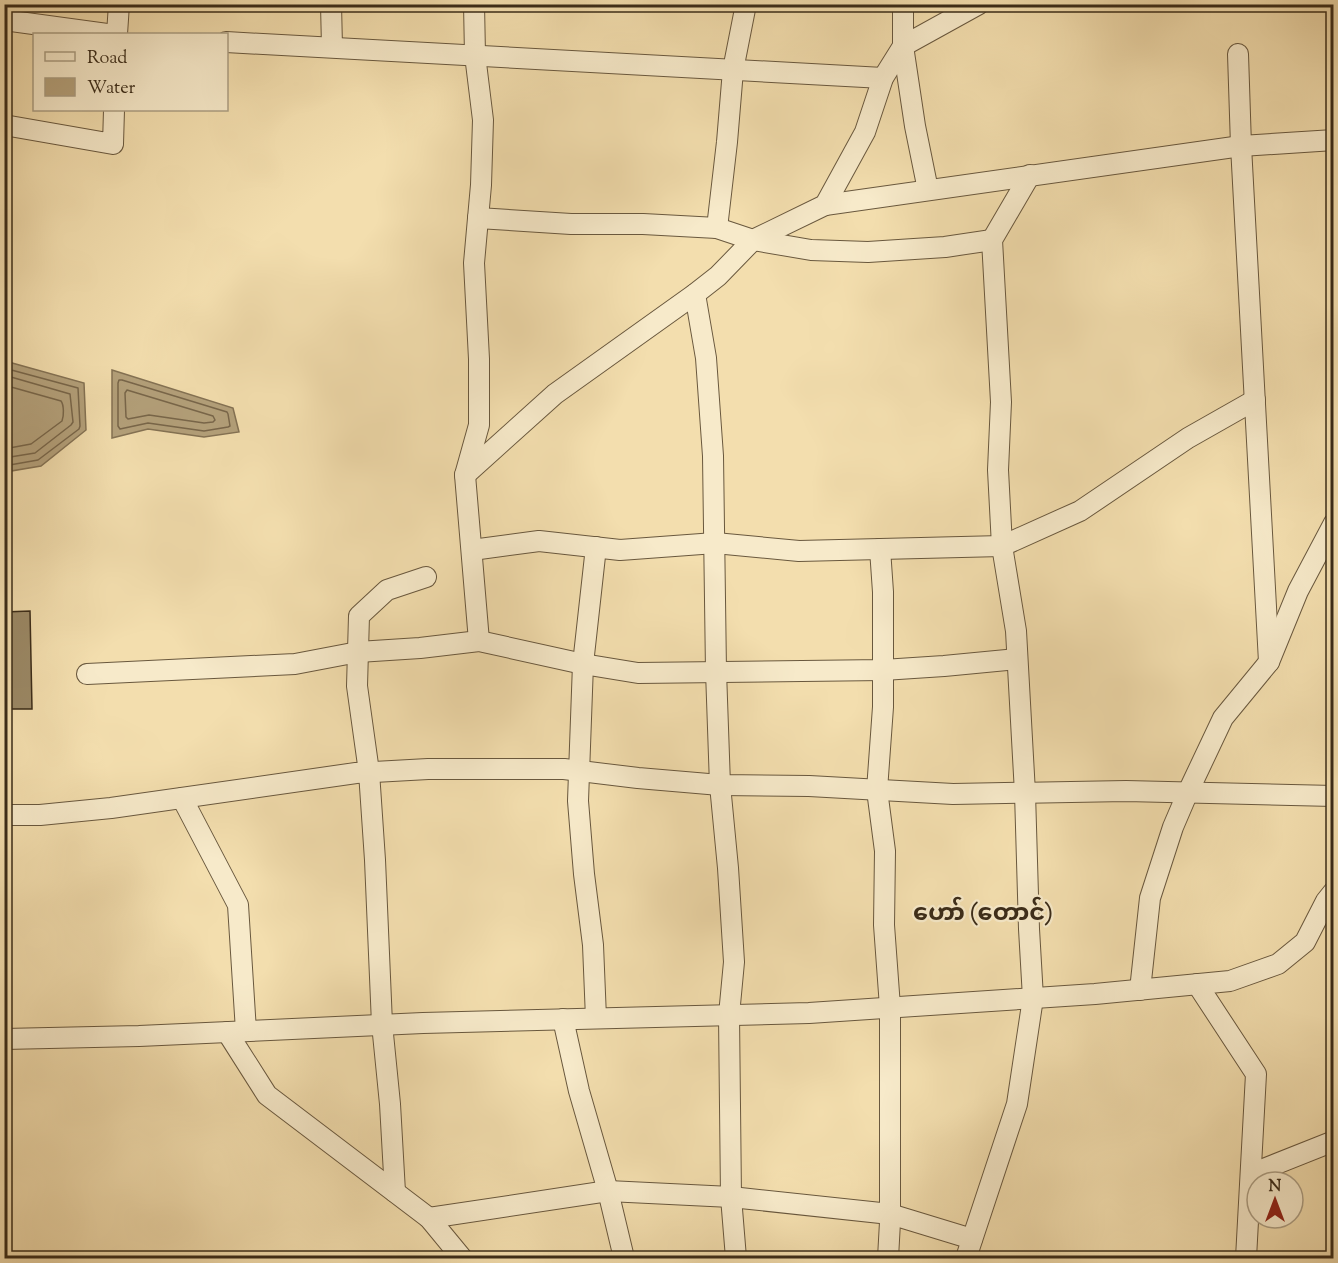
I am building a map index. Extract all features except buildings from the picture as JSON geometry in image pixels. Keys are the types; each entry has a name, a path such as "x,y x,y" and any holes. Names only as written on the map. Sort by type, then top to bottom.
{"street":[{"path":"117,33 119,4"},
{"path":"331,4 333,47"},
{"path":"474,4 476,55 483,120 481,186 474,263 480,358 479,425 465,475 480,641"},
{"path":"717,228 733,70 746,4"},
{"path":"903,4 903,46 915,126 928,190"},
{"path":"825,205 865,132 883,78 903,46 979,4"},
{"path":"4,20 100,33"},
{"path":"228,42 883,78"},
{"path":"1238,54 1269,662"},
{"path":"4,125 113,144 114,111"},
{"path":"465,475 555,394 695,294 717,276 753,240 825,205 1241,146 1334,140"},
{"path":"966,1258 1017,1104 1033,998 1016,631 1002,546 998,470 1001,402 992,240 1030,175"},
{"path":"478,218 571,224 643,224 717,228 753,240 811,250 868,252 945,247 992,240"},
{"path":"695,294 706,358 713,456 720,785 734,962 729,1015 732,1197 736,1258"},
{"path":"472,550 538,541 620,550 715,543 799,551 1002,546 1080,511 1188,438 1255,400"},
{"path":"1140,990 1150,898 1173,827 1223,718 1269,662 1298,591 1334,523"},
{"path":"596,547 582,664 578,771 584,873 593,945 596,1018"},
{"path":"880,549 883,592 883,707 877,790 885,851 884,925 890,1007 888,1258"},
{"path":"395,1192 390,1104 382,1024 369,772 357,686 359,616 387,590 426,577"},
{"path":"87,674 295,664 358,652 480,641 582,664 638,673 883,670 1017,659"},
{"path":"4,815 40,815 111,808 356,773 428,769 564,769 720,785 809,786 953,794 1126,791 1334,796"},
{"path":"182,798 238,906 237,1032 267,1095 429,1218 462,1258"},
{"path":"4,1039 139,1036 382,1024 809,1013 1140,990 1230,981 1278,964 1305,942 1326,901 1334,891"},
{"path":"1197,984 1256,1074 1251,1170"},
{"path":"563,1019 579,1091 608,1191 624,1258"},
{"path":"1261,1170 1334,1141"},
{"path":"429,1218 608,1191 732,1197 890,1214 972,1239"},
{"path":"1246,1258 1248,1230"}],"water":[{"path":"5,361 84,383 86,430 41,466 5,472"},
{"path":"112,370 233,408 239,432 204,437 148,429 112,438"}],"district":[{"name":"ဟော် (တောင်)","path":"983,914"}]}
